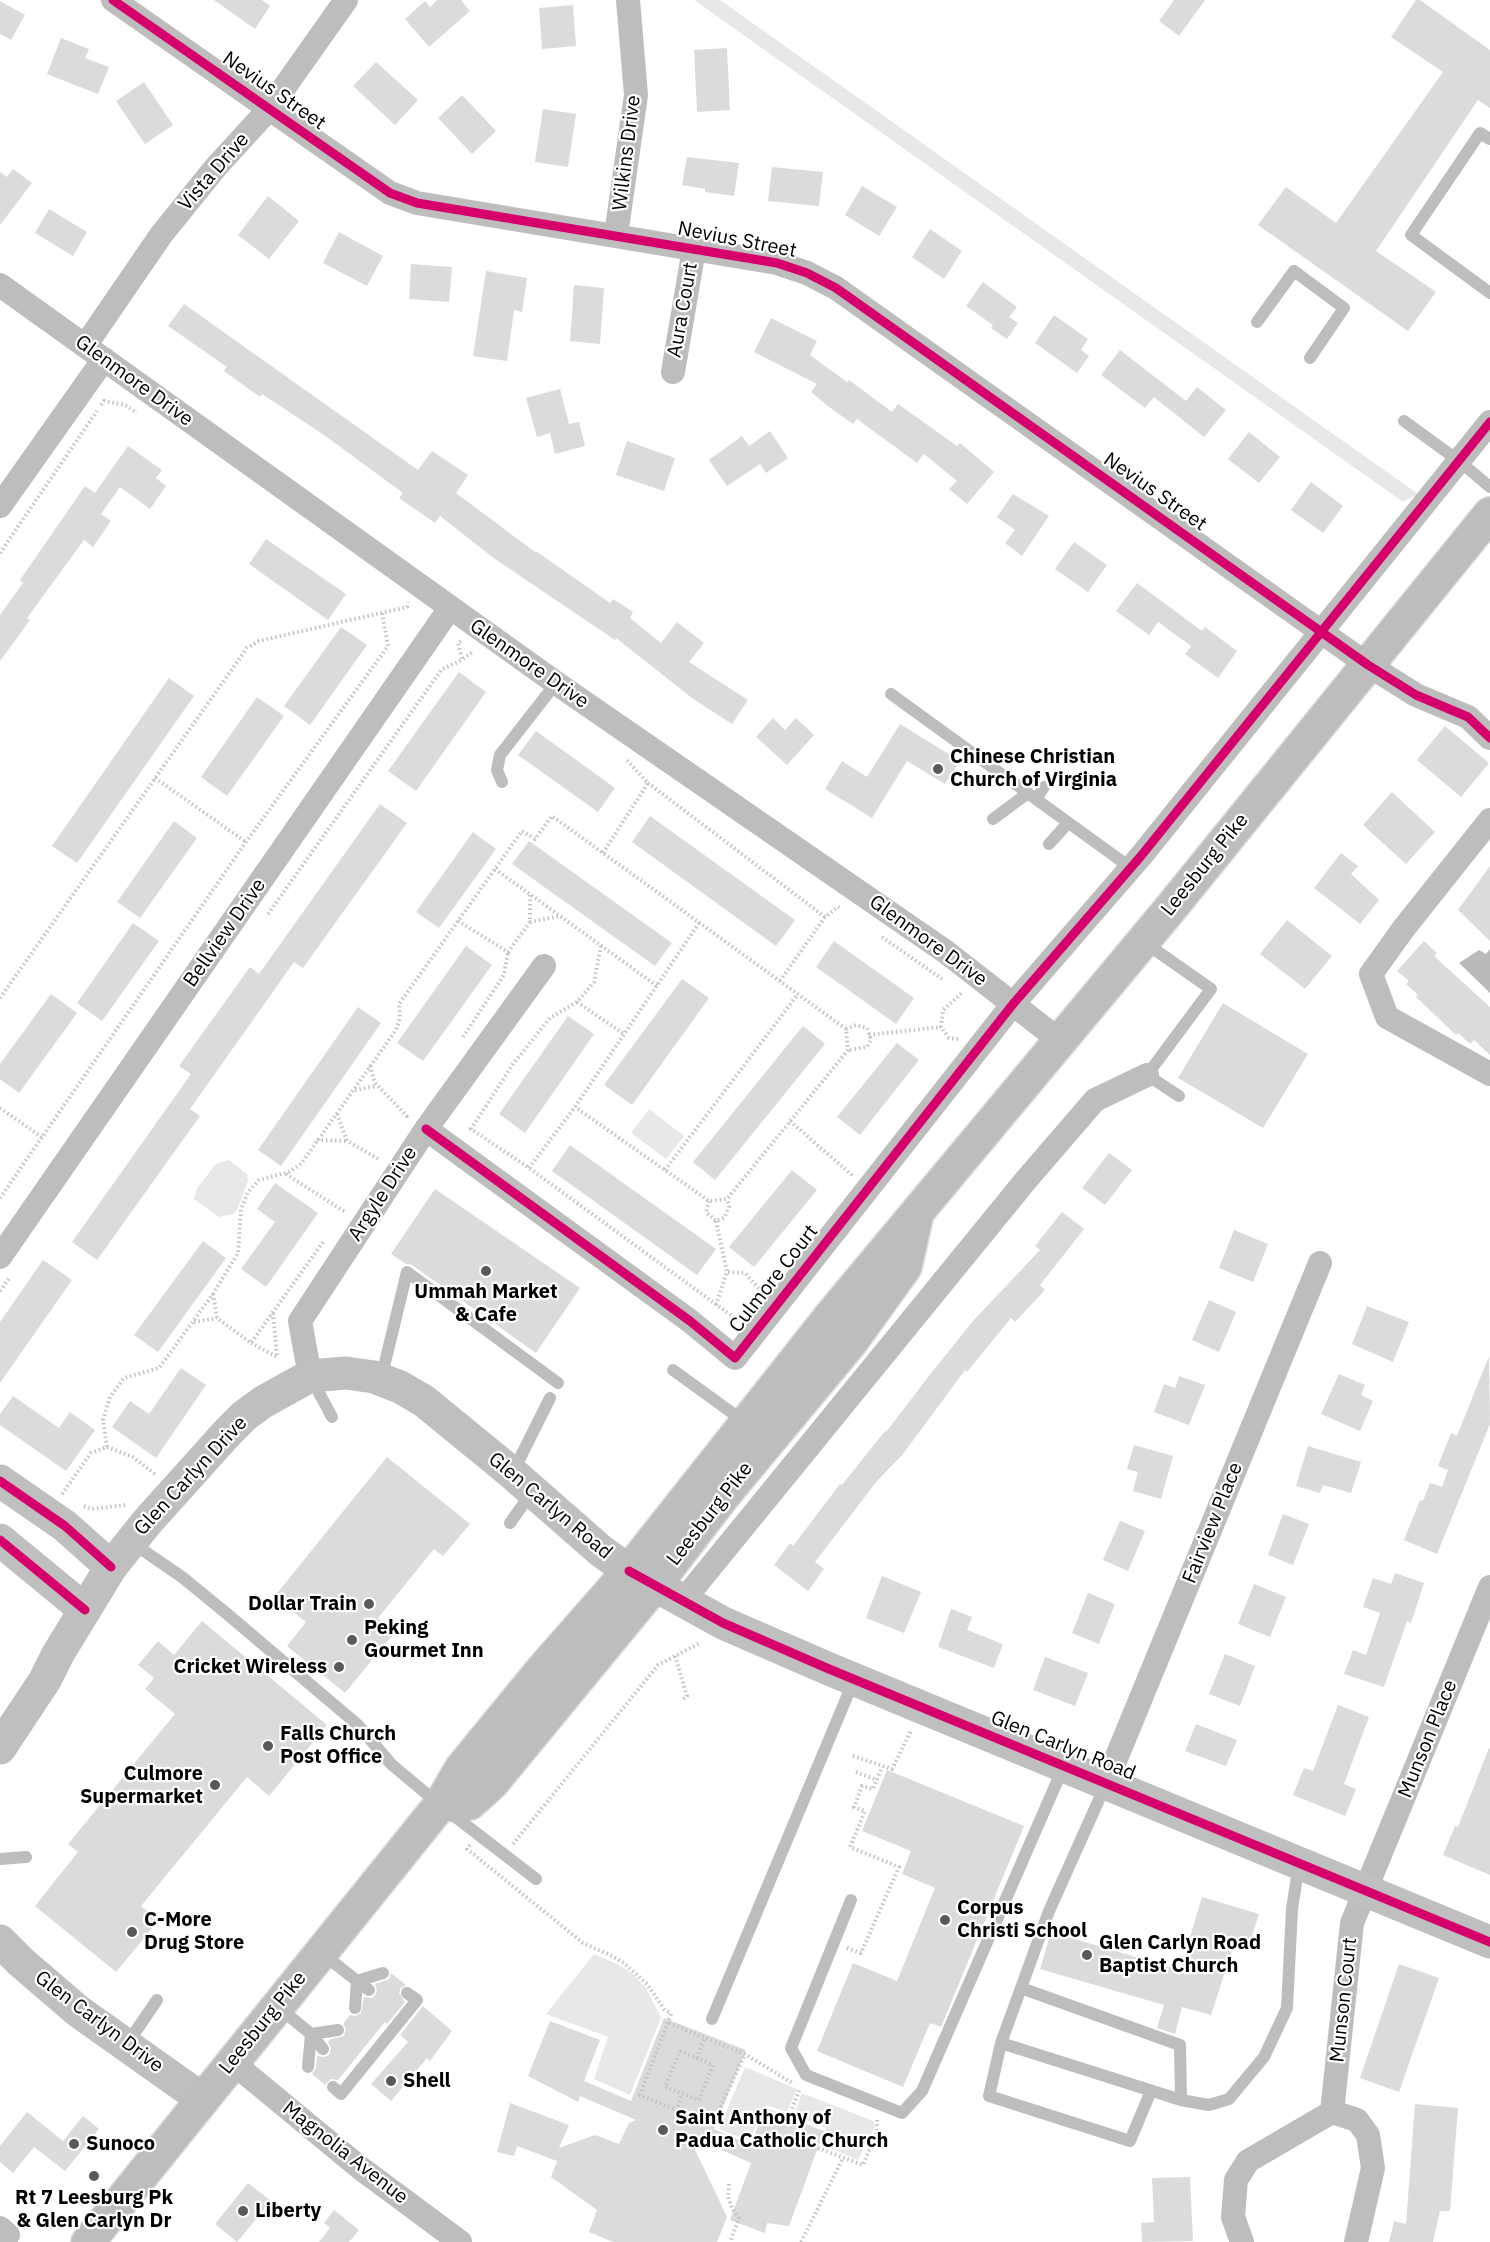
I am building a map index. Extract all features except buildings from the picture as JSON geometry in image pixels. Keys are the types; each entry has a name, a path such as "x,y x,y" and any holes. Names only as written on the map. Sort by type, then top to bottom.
{"main road":[{"name":"Leesburg Pike","path":"641,1579 747,1424 834,1312 1143,941 1490,514"},
{"name":"Leesburg Pike","path":"88,2242 440,1805 461,1769 543,1669 641,1579 724,1495 851,1341 905,1267 917,1214"}],"street":[{"name":"Nevius Street","path":"113,0 390,193 417,203 777,263 807,273 836,288 1368,665 1416,695 1468,717 1490,738"},
{"name":"Vista Drive","path":"0,506 181,208 269,109 346,0"},
{"name":"Wilkins Drive","path":"616,235 636,95 628,0"},
{"name":"Aura Court","path":"673,372 694,249"},
{"name":"Glenmore Drive","path":"0,285 556,683 946,952 1059,1040"},
{"path":"1013,1004 1131,868 1490,422"},
{"name":"Bellview Drive","path":"8,1263 450,608"},
{"path":"1490,820 1404,928 1371,974 1387,1017 1490,1074"},
{"name":"Argyle Drive","path":"310,1376 300,1321 416,1123 544,966"},
{"name":"Culmore Court","path":"416,1123 690,1321 735,1358 1013,1004"},
{"path":"682,1602 1026,1180 1095,1100 1147,1075"},
{"name":"Fairview Place","path":"1106,1783 1320,1263"},
{"name":"Glen Carlyn Road","path":"310,1376 346,1373 381,1380 400,1387 424,1401 523,1482 601,1551 641,1579 723,1623 854,1680 1490,1942"},
{"name":"Glen Carlyn Drive","path":"0,1748 45,1680 58,1654 111,1567 130,1541 244,1416 263,1402 310,1376"},
{"path":"0,1481 65,1526 111,1567"},
{"path":"0,1540 85,1610"},
{"name":"Munson Place","path":"1365,1890 1490,1587"},
{"name":"Munson Court","path":"1332,2112 1352,1923 1365,1890"},
{"name":"Glen Carlyn Drive","path":"0,1941 78,2011 202,2099"},
{"name":"Magnolia Avenue","path":"232,2062 359,2167 460,2242"},
{"path":"1242,2242 1233,2217 1236,2180 1248,2161 1332,2112 1357,2120 1368,2135 1373,2168 1356,2242"}],"lane":[{"path":"1490,139 1480,133 1411,235 1490,293"},
{"path":"1257,322 1294,271 1344,308 1310,358"},
{"path":"1404,420 1459,460 1490,487"},
{"path":"502,782 497,770 500,755 556,683"},
{"path":"891,694 1068,823 1090,832 1131,868"},
{"path":"993,819 1044,787"},
{"path":"1049,844 1068,823"},
{"path":"1143,941 1211,989 1147,1075 1179,1096"},
{"path":"381,1380 407,1272 558,1383"},
{"path":"673,1370 747,1424"},
{"path":"310,1376 332,1416"},
{"path":"510,1523 550,1398"},
{"path":"130,1541 182,1576 351,1719 392,1764 440,1805 536,1879"},
{"path":"712,2019 854,1680"},
{"path":"851,1900 791,2048 806,2074 902,2114 922,2091 1064,1766"},
{"path":"1106,1783 1048,1911 1001,2043 989,2096 1130,2141 1151,2091"},
{"path":"0,1859 26,1857"},
{"path":"1001,2043 1181,2100 1209,2105 1228,2099 1264,2057 1287,2008 1292,1909 1300,1863"},
{"path":"321,1952 369,1990"},
{"path":"357,1981 383,1973"},
{"path":"355,2008 357,1981"},
{"path":"1021,1988 1180,2044 1181,2100"},
{"path":"333,2087 341,2094 351,2072 383,2032 399,2013 417,2000 408,1993"},
{"path":"127,2045 157,2000"},
{"path":"277,2006 311,2034 323,2049"},
{"path":"311,2034 339,2030"},
{"path":"308,2067 311,2034"}],"path":[{"path":"0,552 104,401 125,405 144,417"},
{"path":"0,998 247,648 259,641 407,607 409,603 399,595"},
{"path":"0,1198 246,842 388,646 382,613"},
{"path":"261,922 442,669 458,662 475,650"},
{"path":"624,756 648,783 825,917"},
{"path":"155,778 246,842"},
{"path":"603,853 648,783"},
{"path":"70,1501 60,1497 91,1453 107,1447 104,1420 110,1397 124,1378 159,1368 213,1294 238,1252 241,1209 248,1192 259,1180 285,1174 301,1164 396,1030 400,1018 399,1004 522,831 535,839 552,816 846,1029 848,1050"},
{"path":"495,869 657,986"},
{"path":"462,1038 504,975 508,952 530,922 530,894"},
{"path":"780,981 825,917 838,907 848,913"},
{"path":"530,922 560,916"},
{"path":"458,921 508,952"},
{"path":"529,1168 575,1107 699,923"},
{"path":"876,933 943,980"},
{"path":"601,946 594,982 577,1002 550,1018 513,1064 471,1129 529,1168 716,1305 740,1321 746,1314"},
{"path":"953,987 970,999"},
{"path":"962,993 943,1010 941,1027 950,1038 968,1040"},
{"path":"665,1170 798,994"},
{"path":"577,1002 624,1034"},
{"path":"575,1107 709,1201 727,1199 848,1050 867,1047 871,1040 867,1028 856,1025 846,1029"},
{"path":"869,1035 941,1027"},
{"path":"370,1066 378,1085 416,1123"},
{"path":"353,1090 378,1085"},
{"path":"0,1108 43,1138"},
{"path":"413,1108 416,1123"},
{"path":"337,1113 347,1141"},
{"path":"790,1121 856,1178"},
{"path":"401,1125 416,1123"},
{"path":"317,1140 347,1141 380,1160"},
{"path":"374,1169 385,1152"},
{"path":"285,1174 344,1213 350,1204"},
{"path":"716,1221 724,1218 729,1207 727,1199"},
{"path":"709,1201 706,1212 716,1221 727,1272 716,1305"},
{"path":"251,1343 325,1240"},
{"path":"0,1291 8,1263"},
{"path":"727,1272 745,1273 762,1292"},
{"path":"757,1300 770,1284"},
{"path":"213,1294 217,1318 251,1343 277,1357 273,1312"},
{"path":"192,1322 217,1318"},
{"path":"81,1505 92,1509 133,1503"},
{"path":"505,1854 658,1665 700,1642"},
{"path":"675,1656 687,1696 681,1701"},
{"path":"853,1756 892,1770 912,1730"},
{"path":"847,1948 861,1953 899,1867 850,1847 865,1811 854,1807 862,1786 873,1789 882,1767"},
{"path":"856,1772 877,1780"},
{"path":"472,1842 467,1849 583,1943 624,1963 647,1984 664,2009 671,2014 640,2095 712,2125 744,2054"},
{"path":"669,2023 744,2054 800,2087 811,2091"},
{"path":"697,2058 705,2037"},
{"path":"680,2051 697,2058 713,2065 699,2100 665,2087 680,2051"},
{"path":"789,2117 800,2087"},
{"path":"675,2115 682,2094"},
{"path":"818,2148 863,2165 877,2131 878,2122 875,2117"},
{"path":"801,2242 843,2158"},
{"path":"729,2184 728,2197 739,2218 730,2242"}],"shaded area":[{"path":"694,0 720,0 1418,494 1403,502"},
{"path":"1490,949 1490,993 1459,963 1479,950 1486,954"},
{"path":"649,1109 684,1136 666,1159 631,1133"},
{"path":"229,1160 247,1174 248,1181 237,1210 233,1214 219,1217 194,1199 197,1188 216,1164"},
{"path":"594,1954 632,1973 646,1988 661,2018 630,2095 594,2079 608,2037 546,2014"},
{"path":"745,2067 797,2089 787,2112 766,2105 749,2141 719,2129"},
{"path":"802,2093 873,2121 875,2127 858,2160 821,2144 826,2128 794,2115"}],"cycle path":[{"path":"113,0 390,193 417,203 777,263 807,273 836,288 1368,665 1416,695 1468,717 1490,738"},
{"path":"426,1129 690,1321 735,1358 1013,1004 1141,856 1490,422"},
{"path":"0,1481 65,1526 111,1567"},
{"path":"0,1540 85,1610"},
{"path":"629,1571 723,1623 829,1669 1490,1942"}],"place":[{"name":"Chinese Christian Church of Virginia","path":"938,769"},
{"name":"Ummah Market & Cafe","path":"486,1271"},
{"name":"Dollar Train","path":"369,1604"},
{"name":"Peking Gourmet Inn","path":"352,1640"},
{"name":"Cricket Wireless","path":"339,1667"},
{"name":"Falls Church Post Office","path":"268,1746"},
{"name":"Culmore Supermarket","path":"215,1785"},
{"name":"Corpus Christi School","path":"945,1920"},
{"name":"C-More Drug Store","path":"132,1932"},
{"name":"Glen Carlyn Road Baptist Church","path":"1087,1955"},
{"name":"Shell","path":"391,2081"},
{"name":"Saint Anthony of Padua Catholic Church","path":"663,2130"},
{"name":"Sunoco","path":"74,2144"},
{"name":"Rt 7 Leesburg Pk & Glen Carlyn Dr","path":"94,2176"},
{"name":"Liberty","path":"243,2211"}]}
